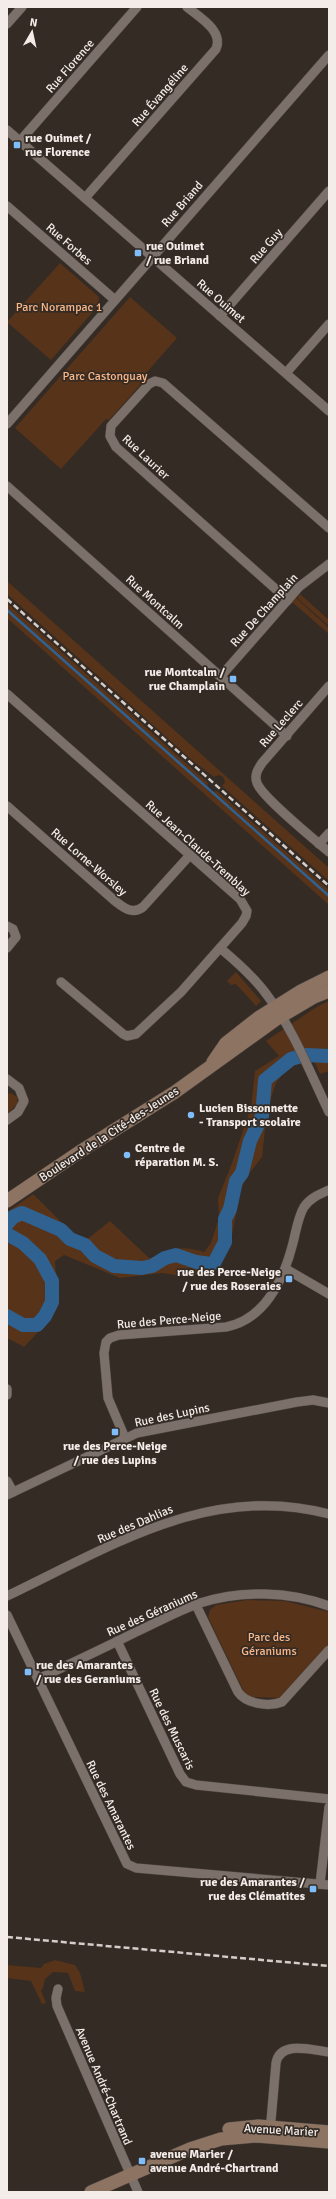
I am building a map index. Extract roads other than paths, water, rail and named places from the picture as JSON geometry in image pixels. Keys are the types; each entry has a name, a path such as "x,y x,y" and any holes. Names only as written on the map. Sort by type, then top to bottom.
{"main road":[{"name":"Boulevard de la Cité-des-Jeunes","path":"7,1201 81,1151 175,1092 210,1067 228,1048 278,1012 308,987 329,977"},
{"name":"Boulevard de la Cité-des-Jeunes","path":"278,1012 329,991"},
{"name":"Avenue Marier","path":"270,2131 329,2142"},
{"name":"Avenue Marier","path":"91,2192 190,2149 233,2136 270,2131 329,2132"}],"street":[{"path":"7,24 22,7"},
{"name":"Rue Florence","path":"20,141 137,7"},
{"name":"Rue Évangéline","path":"85,198 216,49 218,40 215,31 187,7"},
{"name":"Rue Briand","path":"7,424 329,55"},
{"name":"Rue Ouimet","path":"7,130 329,411"},
{"name":"Rue Guy","path":"220,316 329,191"},
{"name":"Rue Forbes","path":"7,206 115,300"},
{"path":"286,373 329,324"},
{"name":"Rue Laurier","path":"288,600 116,447 110,436 111,426 149,384 155,381 163,383 329,528"},
{"name":"Rue Montcalm","path":"7,486 287,736"},
{"name":"Rue De Champlain","path":"221,676 304,582 329,564"},
{"name":"Rue Leclerc","path":"319,844 259,788 256,779 259,767 329,686"},
{"name":"Rue Jean-Claude-Tremblay","path":"7,694 240,898 246,908 246,916 181,992 139,1031 132,1035 122,1034 62,982"},
{"name":"Rue Lorne-Worsley","path":"7,806 115,901 129,910 137,911 143,907 190,855"},
{"path":"329,833 319,844 329,852"},
{"path":"7,926 13,929 16,937 7,948"},
{"path":"220,948 248,972 278,1012 297,1046 329,1112"},
{"path":"7,1079 19,1088 24,1101 21,1108 7,1120"},
{"name":"Rue des Perce-Neige","path":"125,1438 112,1409 107,1392 104,1350 108,1339 119,1335 180,1332 234,1326 247,1319 264,1306 286,1269 304,1207 312,1199 329,1190"},
{"path":"286,1269 329,1294"},
{"path":"7,1389 7,1395"},
{"name":"Rue des Lupins","path":"10,1493 125,1438 150,1430 296,1402 313,1400 329,1403"},
{"path":"7,1481 10,1493"},
{"name":"Rue des Dahlias","path":"7,1596 136,1534 185,1516 221,1508 251,1505 294,1508 329,1514"},
{"name":"Rue des Géraniums","path":"38,1679 196,1605 227,1597 268,1594 296,1597 329,1606"},
{"path":"196,1605 238,1692 247,1701 272,1704 282,1702 329,1650"},
{"name":"Rue des Amarantes","path":"7,1615 127,1864 136,1868 325,1885"},
{"name":"Rue des Muscaris","path":"117,1641 180,1774 186,1782 196,1785 329,1799"},
{"path":"325,1885 329,1807"},
{"name":"Avenue André-Chartrand","path":"58,1989 56,1998 57,2006 138,2192"},
{"path":"270,2131 276,2064 279,2054 288,2048 329,2052"}],"waterway":[{"path":"7,610 329,896"},
{"path":"7,1224 13,1217 22,1213 61,1230 70,1239 85,1245 95,1256 114,1266 142,1268 152,1266 165,1258 176,1255 196,1262 214,1263 225,1242 225,1219 230,1209 236,1181 242,1173 250,1141 262,1116 265,1080 291,1059 305,1055 329,1056"},
{"path":"7,1234 23,1243 40,1259 52,1281 52,1302 45,1316 37,1325 23,1325 7,1316"}],"railway":[{"path":"7,599 329,886"},
{"path":"7,1937 329,1966"}],"place":[{"name":"rue Ouimet / rue Florence","path":"17,145"},
{"name":"rue Ouimet / rue Briand","path":"138,253"},
{"name":"rue Montcalm / rue Champlain","path":"233,679"},
{"name":"Lucien Bissonnette - Transport scolaire","path":"191,1115"},
{"name":"Centre de réparation M. S.","path":"127,1155"},
{"name":"rue des Perce-Neige / rue des Roseraies","path":"289,1279"},
{"name":"rue des Perce-Neige / rue des Lupins","path":"115,1432"},
{"name":"rue des Amarantes / rue des Geraniums","path":"28,1672"},
{"name":"rue des Amarantes / rue des Clématites","path":"313,1889"},
{"name":"avenue Marier / avenue André-Chartrand","path":"142,2161"}],"park label":[{"name":"Parc Norampac 1","path":"59,307"},
{"name":"Parc Castonguay","path":"105,376"},
{"name":"Parc des Géraniums","path":"269,1644"}]}
